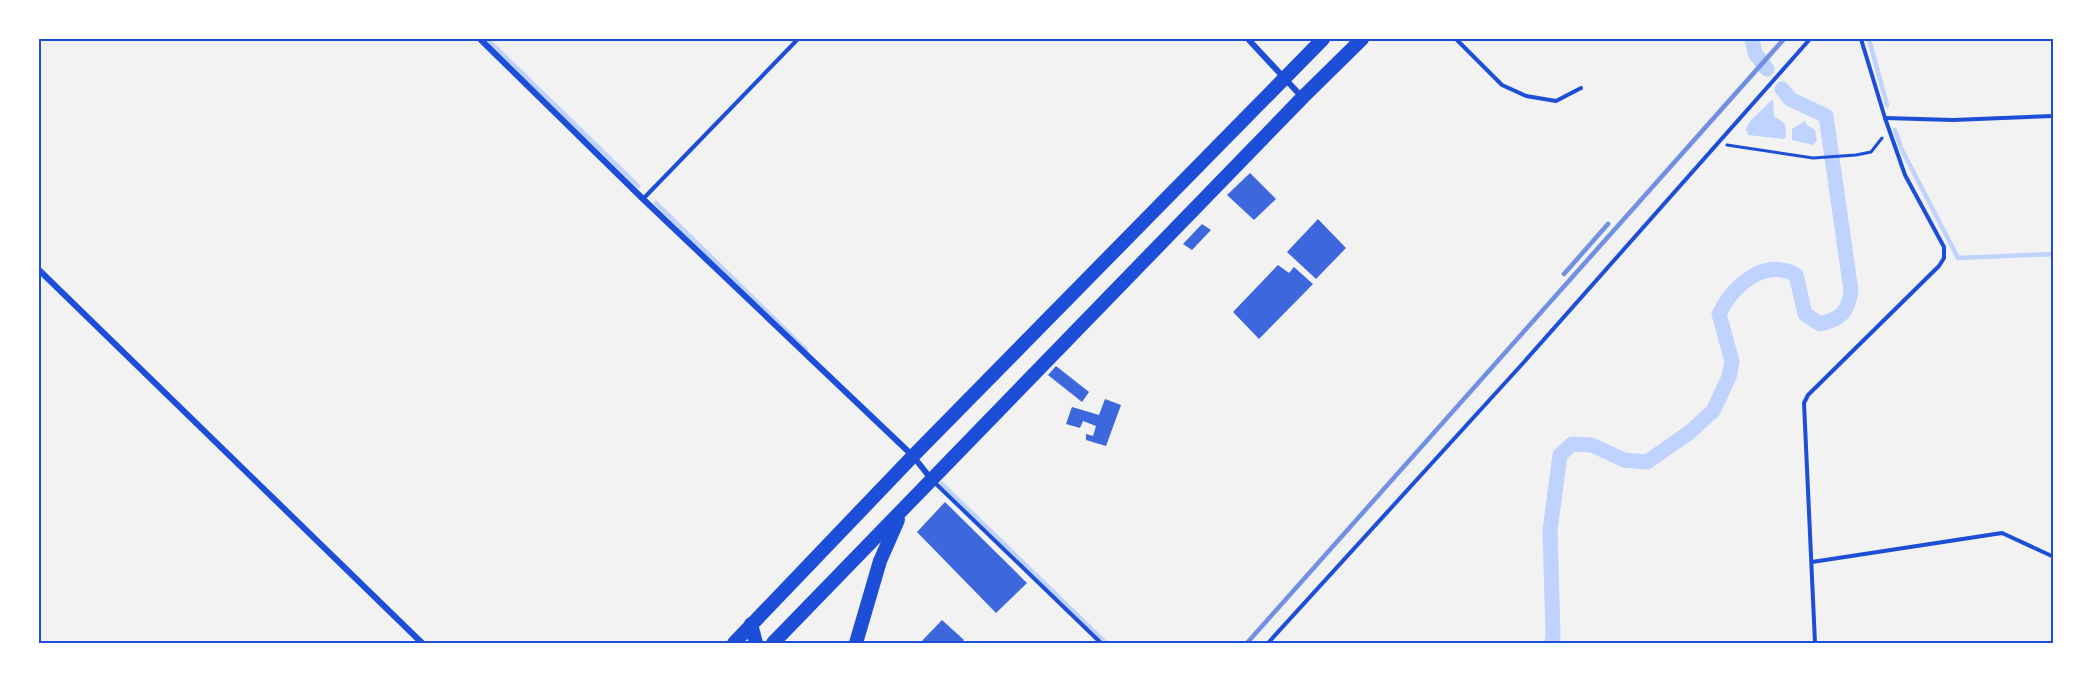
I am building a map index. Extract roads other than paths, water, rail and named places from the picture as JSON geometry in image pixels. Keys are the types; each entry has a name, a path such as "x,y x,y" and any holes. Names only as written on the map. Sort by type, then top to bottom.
{"main road":[{"path":"734,642 913,456 1323,39"},
{"path":"773,643 1362,39"},
{"path":"856,643 880,561 902,510"},
{"path":"751,624 756,643"}],"street":[{"path":"480,39 643,199 913,456 932,480"},
{"path":"1248,39 1303,98"},
{"path":"39,270 422,643"}],"lane":[{"path":"643,199 798,39"},
{"path":"1456,39 1502,85 1526,96 1556,101 1581,88"},
{"path":"1268,643 1524,361 1810,39"},
{"path":"1815,643 1804,403 1808,395 1939,266 1944,258 1944,247 1905,175 1861,39"},
{"path":"1885,118 1953,120 2054,116"},
{"path":"932,480 1101,643"},
{"path":"1812,562 2002,533 2054,557"}],"water":[{"path":"1773,99 1774,116 1785,124 1786,137 1784,139 1748,135 1746,129 1750,121"},
{"path":"1805,121 1815,130 1817,141 1813,145 1792,140 1792,129"}],"waterway":[{"path":"487,39 638,186"},
{"path":"1752,39 1755,53 1767,69"},
{"path":"1869,39 1887,105"},
{"path":"1552,643 1550,530 1560,455 1572,444 1592,445 1624,460 1647,462 1690,432 1713,411 1729,377 1732,361 1719,314 1732,294 1751,277 1772,270 1784,270 1796,275 1805,314 1820,324 1838,317 1848,304 1851,291 1826,116 1790,99 1782,89"},
{"path":"1895,130 1901,148 1958,258 2054,254"},
{"path":"656,203 806,350"},
{"path":"942,484 1106,643"}],"railway":[{"path":"1247,643 1784,39"},
{"path":"1564,274 1608,224"}]}
